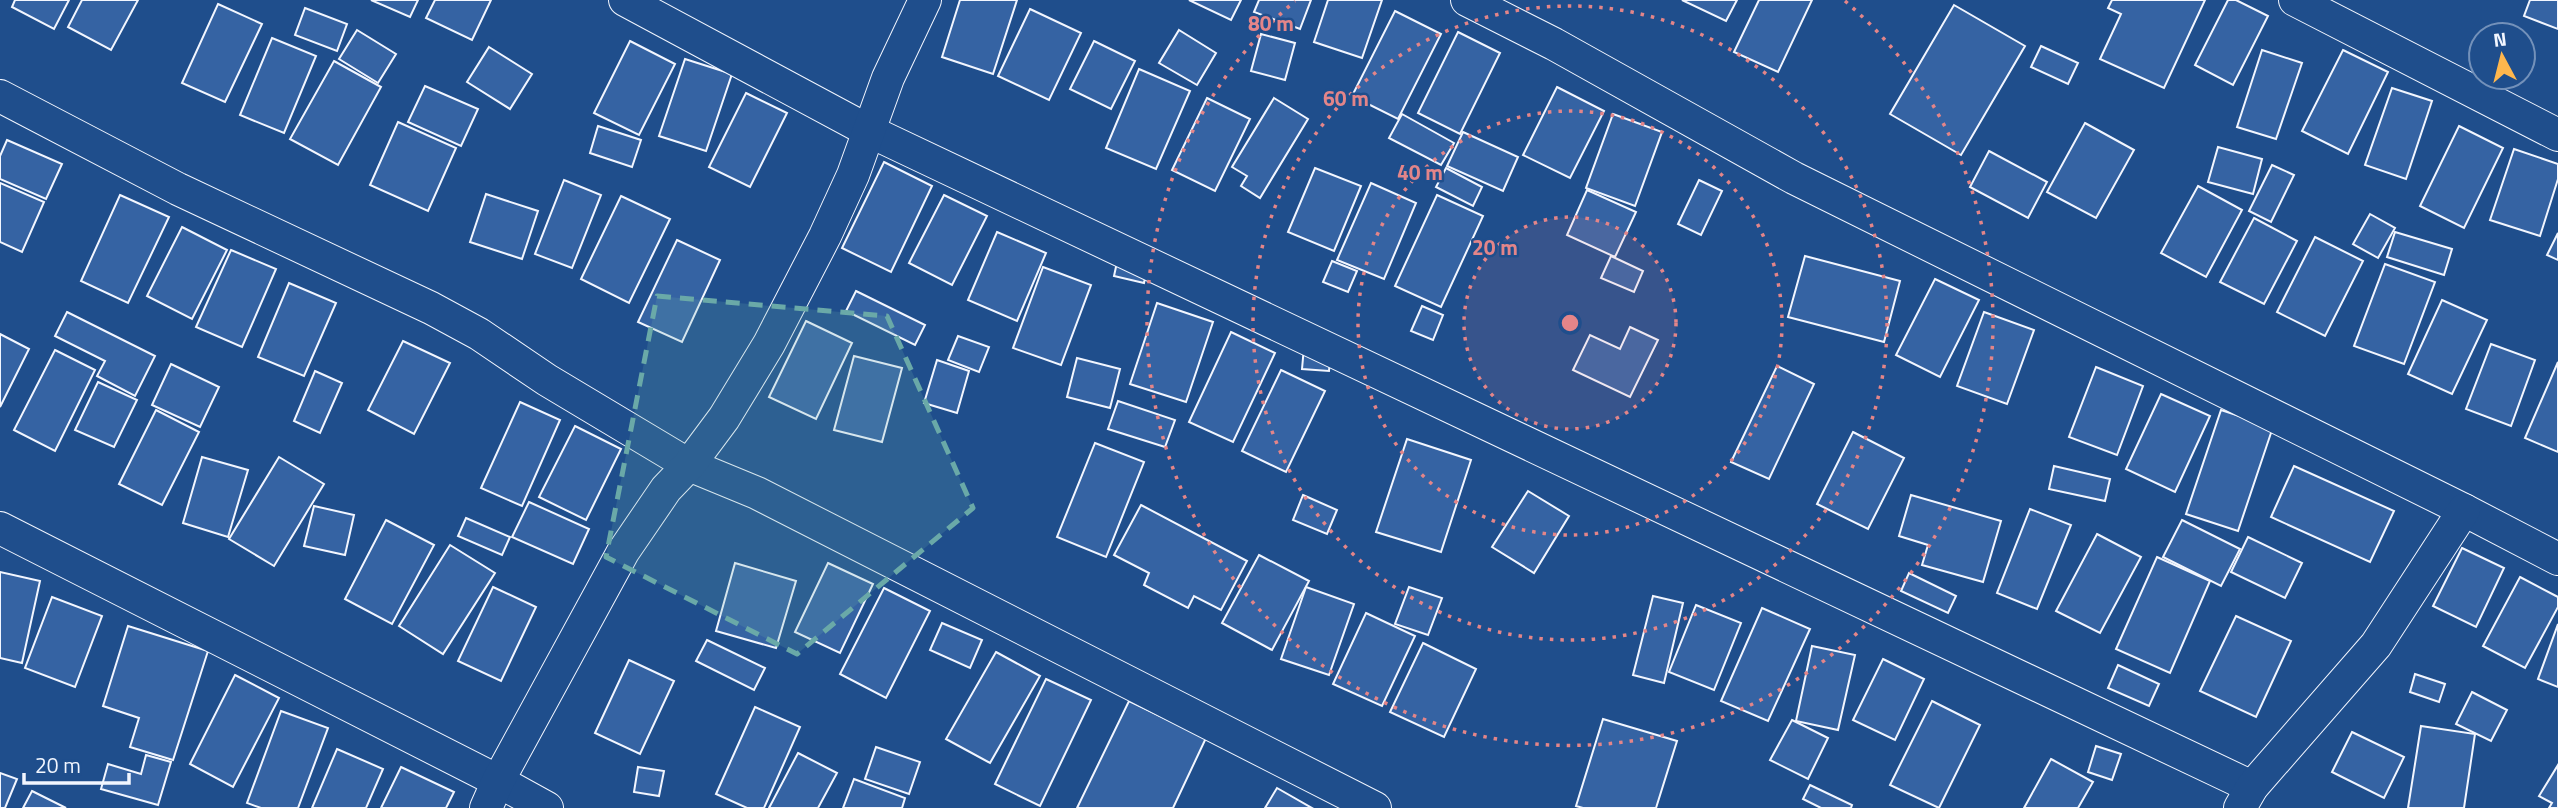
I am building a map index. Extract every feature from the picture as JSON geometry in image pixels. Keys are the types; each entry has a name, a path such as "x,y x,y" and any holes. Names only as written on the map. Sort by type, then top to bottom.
{"street":[{"path":"625,0 869,131 2246,797 2376,645 2464,510"},
{"path":"492,794 623,552 666,489 724,418 769,344 853,175 888,78 925,0"},
{"path":"1467,0 1555,44 1794,177 2558,559"},
{"path":"2295,0 2558,135"},
{"path":"0,96 178,190 431,308 479,334 547,380 688,465 757,494 1375,808"},
{"path":"0,528 492,794 547,808"}],"highlighted area":[{"path":"657,296 887,316 973,508 797,654 606,557"}],"building":[{"path":"15,0 69,0 54,29 12,7"},
{"path":"82,0 138,0 111,50 68,27"},
{"path":"371,0 418,0 410,17"},
{"path":"435,0 491,0 472,40 426,18"},
{"path":"960,0 1017,0 993,74 942,57"},
{"path":"1189,0 1241,0 1231,20"},
{"path":"1259,0 1311,0 1300,29 1254,12"},
{"path":"1328,0 1382,0 1362,58 1314,42"},
{"path":"1682,0 1737,0 1726,21"},
{"path":"1759,0 1812,0 1778,72 1734,52"},
{"path":"2112,0 2205,0 2164,88 2100,59 2121,14 2108,8"},
{"path":"2228,0 2236,0 2268,16 2233,85 2195,65"},
{"path":"2530,0 2558,0 2558,29 2524,16"},
{"path":"218,4 262,24 225,102 182,83"},
{"path":"1954,5 2025,46 1961,155 1890,114"},
{"path":"305,8 347,24 337,51 295,35"},
{"path":"1030,9 1081,33 1049,100 998,76"},
{"path":"1395,11 1441,34 1398,119 1352,96"},
{"path":"357,30 396,54 378,83 339,59"},
{"path":"1179,30 1216,53 1197,85 1159,63"},
{"path":"1458,32 1500,53 1460,134 1418,113"},
{"path":"1261,34 1295,43 1285,80 1251,71"},
{"path":"272,38 316,56 284,133 240,115"},
{"path":"630,41 675,64 639,135 594,113"},
{"path":"1094,41 1135,61 1111,109 1070,89"},
{"path":"2041,46 2078,63 2068,84 2031,67"},
{"path":"489,47 532,74 510,109 467,82"},
{"path":"2262,50 2302,63 2276,139 2237,127"},
{"path":"2343,50 2388,72 2348,154 2302,131"},
{"path":"685,59 732,74 706,151 659,136"},
{"path":"334,61 381,87 338,165 290,139"},
{"path":"1139,69 1190,91 1156,169 1106,148"},
{"path":"425,86 478,109 461,146 408,122"},
{"path":"1557,87 1604,111 1570,178 1523,155"},
{"path":"2392,88 2432,101 2406,179 2365,165"},
{"path":"746,93 787,113 750,187 709,167"},
{"path":"1207,98 1250,119 1215,191 1172,170"},
{"path":"1274,98 1308,119 1260,198 1241,186 1247,176 1232,167"},
{"path":"1402,114 1454,143 1441,165 1389,138"},
{"path":"1613,114 1662,132 1635,206 1586,188"},
{"path":"398,122 456,148 428,211 370,185"},
{"path":"2085,123 2134,150 2096,218 2047,192"},
{"path":"598,126 641,140 632,167 590,153"},
{"path":"2459,126 2503,148 2464,228 2420,206"},
{"path":"1463,132 1518,157 1503,191 1447,166"},
{"path":"7,140 62,164 46,199 0,179 0,156"},
{"path":"2218,147 2262,159 2253,194 2208,182"},
{"path":"2514,149 2558,164 2558,179 2540,236 2490,220"},
{"path":"1989,151 2047,182 2028,218 1970,187"},
{"path":"884,162 932,186 891,272 842,248"},
{"path":"2272,165 2294,175 2271,222 2249,211"},
{"path":"1315,168 1361,186 1334,251 1288,232"},
{"path":"1446,168 1482,187 1473,206 1436,187"},
{"path":"564,180 601,195 572,268 535,254"},
{"path":"1699,180 1722,191 1701,235 1678,224"},
{"path":"0,183 44,202 22,252 0,242"},
{"path":"1371,183 1416,203 1384,279 1337,260"},
{"path":"2198,186 2242,210 2206,277 2161,253"},
{"path":"1587,190 1636,212 1615,257 1567,235"},
{"path":"486,194 538,211 522,259 470,242"},
{"path":"120,195 169,217 128,303 81,281"},
{"path":"944,195 987,216 952,285 909,263"},
{"path":"1437,195 1483,216 1441,307 1395,286"},
{"path":"621,196 670,219 629,303 581,279"},
{"path":"2370,214 2395,228 2378,258 2353,244"},
{"path":"2254,218 2297,241 2264,304 2220,282"},
{"path":"182,227 227,250 192,319 147,296"},
{"path":"997,232 1046,253 1017,321 968,300"},
{"path":"2395,232 2452,249 2444,275 2387,257"},
{"path":"2558,233 2558,260 2547,255"},
{"path":"2315,237 2363,261 2325,336 2277,312"},
{"path":"677,240 720,260 682,342 638,322"},
{"path":"231,250 276,269 242,347 196,327"},
{"path":"1119,253 1149,260 1144,283 1114,276"},
{"path":"1611,256 1643,271 1634,292 1601,278"},
{"path":"1805,256 1900,281 1884,342 1788,317"},
{"path":"1332,261 1357,271 1348,292 1323,282"},
{"path":"2385,264 2435,282 2404,364 2354,346"},
{"path":"1043,267 1091,285 1061,365 1013,348"},
{"path":"1935,279 1979,300 1940,377 1896,355"},
{"path":"289,283 336,303 304,376 258,357"},
{"path":"856,291 925,325 915,345 846,311"},
{"path":"2442,300 2487,320 2452,394 2408,374"},
{"path":"1157,303 1213,322 1186,402 1130,384"},
{"path":"1422,306 1443,315 1433,340 1411,331"},
{"path":"67,312 155,356 135,396 97,376 105,361 55,336"},
{"path":"1984,312 2034,330 2007,404 1957,386"},
{"path":"806,321 852,343 816,419 769,397"},
{"path":"1630,327 1658,340 1630,397 1573,370 1590,335 1620,349"},
{"path":"1231,332 1275,353 1233,442 1189,422"},
{"path":"0,334 29,349 0,407"},
{"path":"958,336 989,347 979,372 948,360"},
{"path":"403,341 450,363 414,434 368,410"},
{"path":"2491,344 2535,360 2511,426 2466,409"},
{"path":"1304,347 1331,349 1329,371 1302,369"},
{"path":"55,350 95,370 55,451 14,430"},
{"path":"854,356 902,368 882,442 834,430"},
{"path":"1077,358 1120,369 1110,408 1067,397"},
{"path":"937,360 969,371 957,413 924,403"},
{"path":"2558,362 2558,452 2525,438"},
{"path":"171,364 219,387 200,427 152,405"},
{"path":"1777,366 1814,384 1769,479 1731,462"},
{"path":"2096,367 2143,386 2117,455 2069,437"},
{"path":"1281,370 1325,391 1286,472 1242,451"},
{"path":"315,371 342,383 320,433 294,421"},
{"path":"98,382 137,400 114,447 75,430"},
{"path":"2161,394 2210,416 2175,492 2126,469"},
{"path":"1118,401 1175,420 1165,447 1108,429"},
{"path":"520,402 560,420 522,506 481,488"},
{"path":"156,410 199,432 162,505 119,484"},
{"path":"2221,410 2273,427 2238,531 2186,514"},
{"path":"575,426 621,449 586,520 539,497"},
{"path":"1853,432 1904,458 1868,529 1817,504"},
{"path":"1407,439 1471,460 1441,552 1376,532"},
{"path":"1095,443 1144,462 1106,557 1057,537"},
{"path":"202,457 248,470 228,537 183,523"},
{"path":"279,457 324,484 274,566 229,539"},
{"path":"2054,466 2110,479 2105,501 2049,489"},
{"path":"2294,466 2394,511 2370,562 2271,517"},
{"path":"1528,491 1569,516 1534,573 1492,547"},
{"path":"1303,495 1337,510 1327,534 1293,520"},
{"path":"1911,495 2001,521 1983,582 1922,565 1928,545 1899,536"},
{"path":"529,502 589,529 573,564 512,537"},
{"path":"1141,505 1247,561 1221,610 1194,596 1188,608 1144,585 1149,573 1114,555"},
{"path":"314,506 354,515 345,555 304,546"},
{"path":"2030,509 2071,525 2037,609 1997,593"},
{"path":"466,518 510,537 502,555 458,536"},
{"path":"386,520 434,545 392,624 345,599"},
{"path":"2182,520 2240,549 2221,586 2163,557"},
{"path":"2097,534 2141,557 2100,633 2056,611"},
{"path":"2248,537 2302,563 2285,598 2231,572"},
{"path":"450,545 495,573 443,654 399,626"},
{"path":"2462,548 2504,568 2476,627 2433,606"},
{"path":"1259,555 1309,581 1272,650 1222,623"},
{"path":"2157,557 2210,581 2170,673 2116,649"},
{"path":"735,563 796,581 776,648 716,631"},
{"path":"828,563 873,584 840,653 795,632"},
{"path":"0,572 40,581 22,663 0,658"},
{"path":"1909,573 1956,596 1948,613 1901,591"},
{"path":"2520,577 2558,597 2558,607 2525,668 2483,646"},
{"path":"493,587 536,607 501,681 458,661"},
{"path":"1306,587 1354,604 1329,675 1281,659"},
{"path":"1409,587 1442,598 1428,635 1395,624"},
{"path":"884,588 930,611 886,698 840,674"},
{"path":"1653,596 1683,603 1664,683 1633,675"},
{"path":"52,597 102,616 75,687 25,668"},
{"path":"1696,605 1741,623 1714,690 1669,672"},
{"path":"1762,608 1810,629 1768,721 1721,701"},
{"path":"1366,613 1415,636 1382,706 1333,684"},
{"path":"2236,616 2291,641 2256,717 2200,691"},
{"path":"942,623 982,640 970,668 930,650"},
{"path":"2558,624 2558,687 2538,679"},
{"path":"128,626 208,651 173,760 130,747 139,718 103,706"},
{"path":"707,640 765,668 754,690 696,661"},
{"path":"1423,643 1476,669 1444,737 1390,712"},
{"path":"1812,646 1855,655 1838,730 1796,721"},
{"path":"996,652 1040,676 990,763 946,739"},
{"path":"1883,659 1924,679 1895,740 1853,720"},
{"path":"629,660 674,681 640,754 595,733"},
{"path":"2118,665 2159,684 2149,706 2108,688"},
{"path":"2415,674 2445,684 2439,702 2410,692"},
{"path":"235,675 279,698 233,787 190,764"},
{"path":"1046,679 1091,700 1040,806 995,784"},
{"path":"2472,692 2507,710 2491,741 2456,724"},
{"path":"1129,701 1206,738 1173,808 1077,808"},
{"path":"1932,701 1980,725 1939,808 1890,785"},
{"path":"755,707 800,727 764,808 747,808 716,794"},
{"path":"281,711 328,728 298,808 261,808 247,803"},
{"path":"1603,719 1677,741 1656,808 1576,806"},
{"path":"1792,720 1828,738 1808,779 1770,760"},
{"path":"2421,726 2475,734 2464,808 2408,808"},
{"path":"2352,732 2404,757 2384,798 2332,772"},
{"path":"2096,746 2121,754 2112,780 2088,772"},
{"path":"876,747 920,762 909,794 865,779"},
{"path":"337,749 383,769 366,808 312,808"},
{"path":"798,753 837,773 818,808 769,808"},
{"path":"146,755 171,762 158,805 101,789 108,764 141,774"},
{"path":"2051,759 2093,782 2078,808 2024,808"},
{"path":"2558,765 2558,808 2549,808 2552,803 2539,796"},
{"path":"401,767 454,792 446,808 381,808"},
{"path":"638,767 664,771 659,796 634,792"},
{"path":"0,773 17,779 5,808 0,808"},
{"path":"854,779 905,798 902,808 843,808"},
{"path":"1810,785 1852,805 1851,808 1821,808 1803,799"},
{"path":"1277,788 1312,808 1265,808"},
{"path":"32,791 66,808 23,808"}]}
